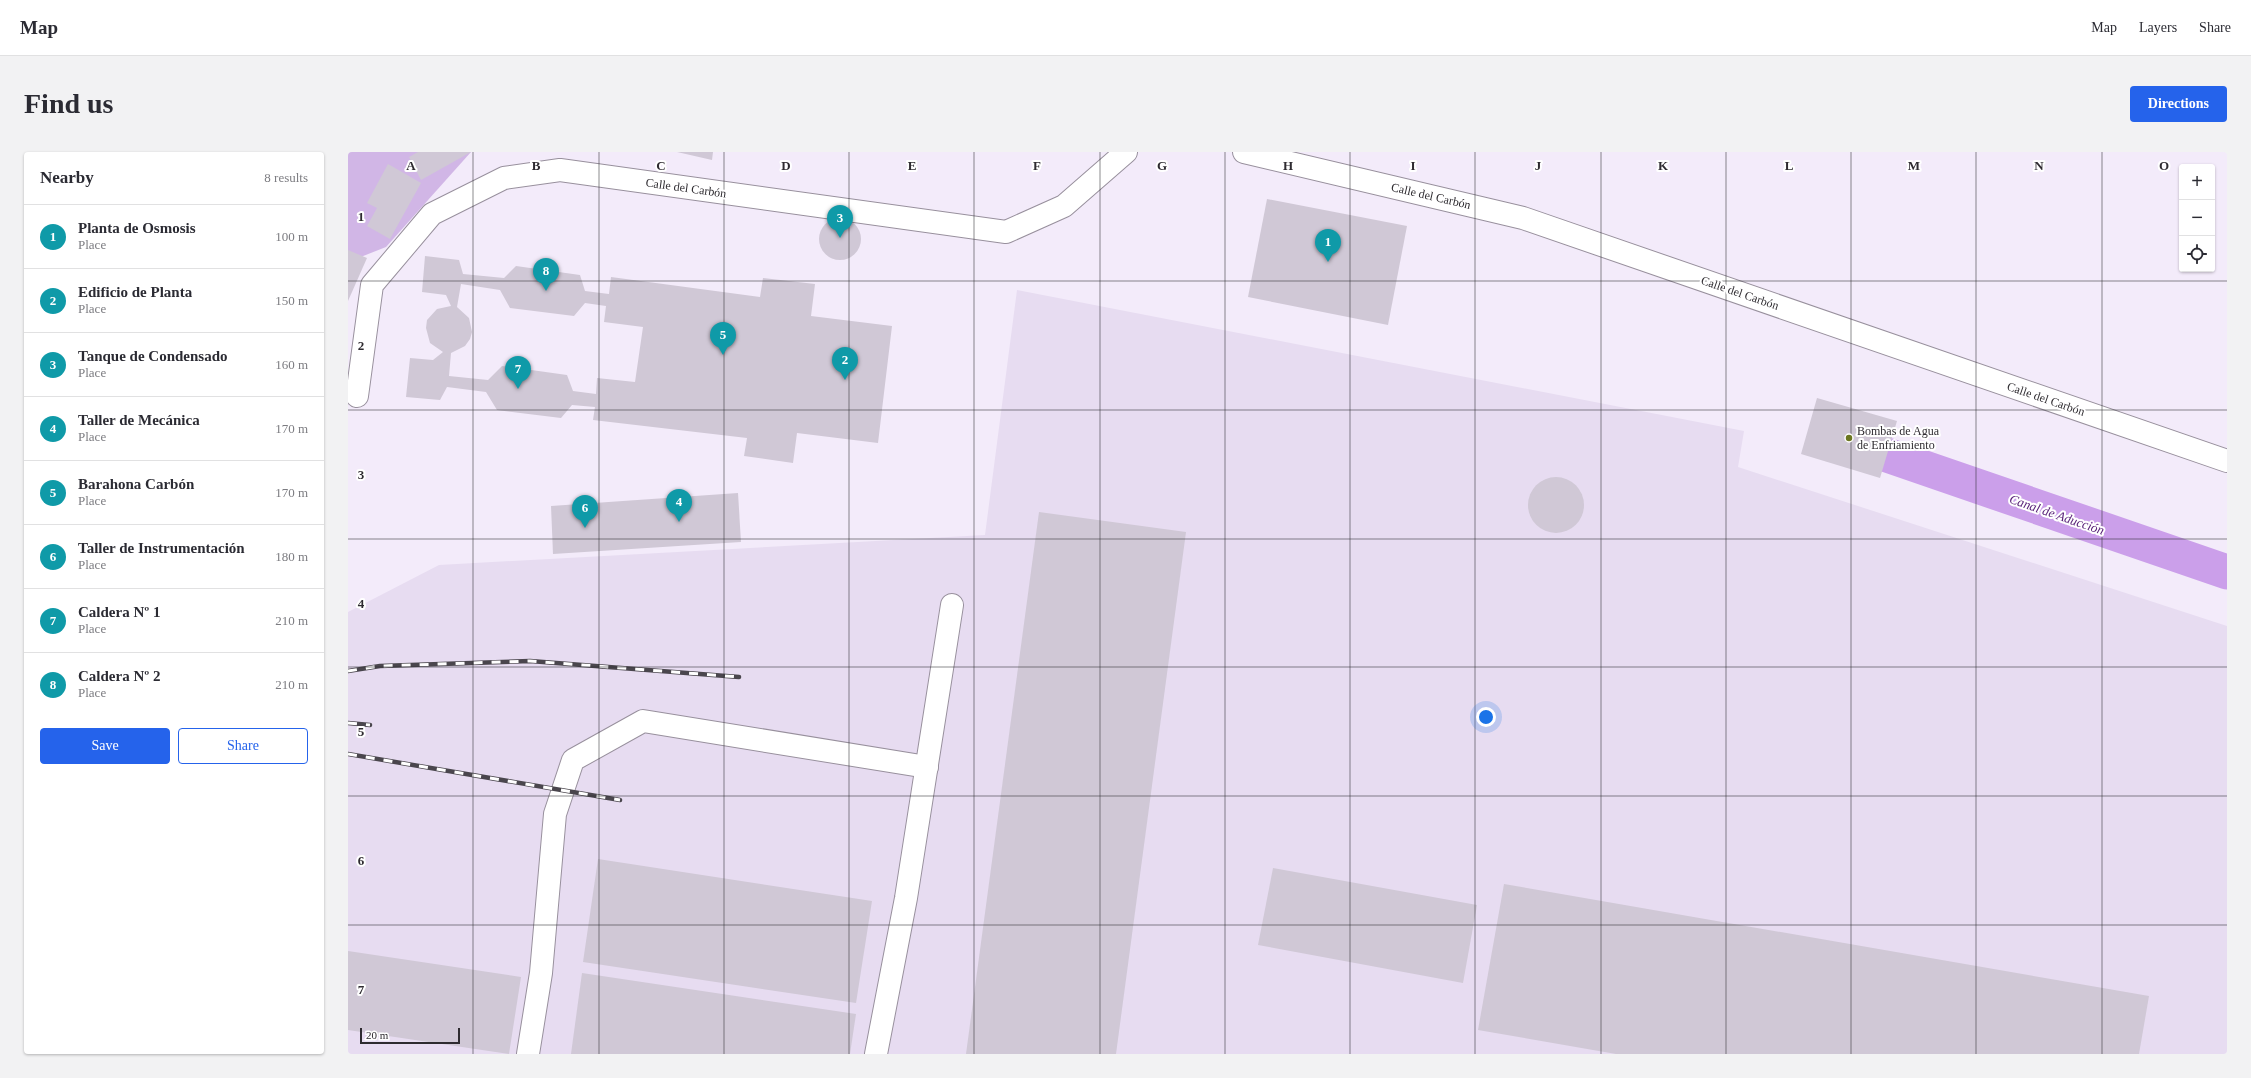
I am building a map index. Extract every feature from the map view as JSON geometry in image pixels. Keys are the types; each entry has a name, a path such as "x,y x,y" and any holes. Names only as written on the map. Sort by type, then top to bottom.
{"lane":[{"name":"Calle del Carbón","path":"357,396 372,285 432,214 504,178 560,170 1006,232 1064,206 1126,152"},
{"name":"Calle del Carbón","path":"1244,152 1523,218 2227,461"},
{"path":"876,1054 906,898 952,605"},
{"path":"528,1054 541,973 555,814 573,760 643,721 927,767"}],"shaded area":[{"path":"348,152 471,152 386,247 348,262"},
{"path":"1017,290 1744,431 1738,467 2227,626 2227,1054 348,1054 348,612 439,565 985,535"}],"building":[{"path":"418,152 471,152 421,180 409,157"},
{"path":"677,152 713,152 712,160"},
{"path":"388,164 421,183 390,239 367,226 377,208 367,203"},
{"path":"1267,199 1407,226 1388,325 1248,297"},
{"path":"836,218 844,218 855,224 861,235 861,243 855,254 844,260 836,260 825,254 819,243 819,235 825,224"},
{"path":"348,250 367,258 348,301"},
{"path":"425,256 459,260 463,274 504,278 516,266 580,275 585,291 609,294 611,277 760,297 763,278 815,284 811,316 892,326 878,443 797,433 793,463 744,456 747,438 593,420 595,407 572,405 561,418 497,410 486,392 447,387 440,400 406,397 410,358 433,360 443,352 430,343 426,328 427,320 437,309 451,306 446,295 422,292","holes":["461,284 500,290 510,308 574,316 585,303 606,306 604,322 643,327 635,382 597,378 596,394 573,391 567,375 502,366 488,380 449,376 451,353 465,346 470,339 472,332 469,318 457,307"]},
{"name":"Bombas de Agua de Enfriamiento","path":"1817,398 1897,421 1880,478 1801,454"},
{"path":"1550,477 1562,477 1576,485 1584,499 1582,516 1576,525 1562,533 1550,533 1540,528 1533,521 1528,511 1528,499 1533,489 1540,482"},
{"path":"738,493 741,542 553,554 551,506"},
{"path":"1039,512 1186,532 1116,1054 966,1054"},
{"path":"598,859 872,901 856,1003 583,962"},
{"path":"1273,868 1477,905 1463,983 1258,945"},
{"path":"1504,884 2149,996 2139,1054 1616,1054 1478,1030"},
{"path":"348,951 521,977 509,1054 348,1030"},
{"path":"582,973 856,1014 850,1054 571,1054"}],"waterway":[{"name":"Canal de Aducción","path":"1887,455 2227,572"}],"railway":[{"path":"348,671 380,666 530,661 739,677"},
{"path":"348,723 370,725"},
{"path":"348,754 620,800"}],"place":[{"name":"Tanque de Condensado","path":"840,238"},
{"name":"Planta de Osmosis","path":"1328,262"},
{"name":"Caldera Nº 2","path":"546,291"},
{"name":"Barahona Carbón","path":"723,355"},
{"name":"Edificio de Planta","path":"845,380"},
{"name":"Caldera Nº 1","path":"518,389"},
{"name":"Bombas de Agua de Enfriamiento","path":"1849,438"},
{"name":"Taller de Mecánica","path":"679,522"},
{"name":"Taller de Instrumentación","path":"585,528"}]}
